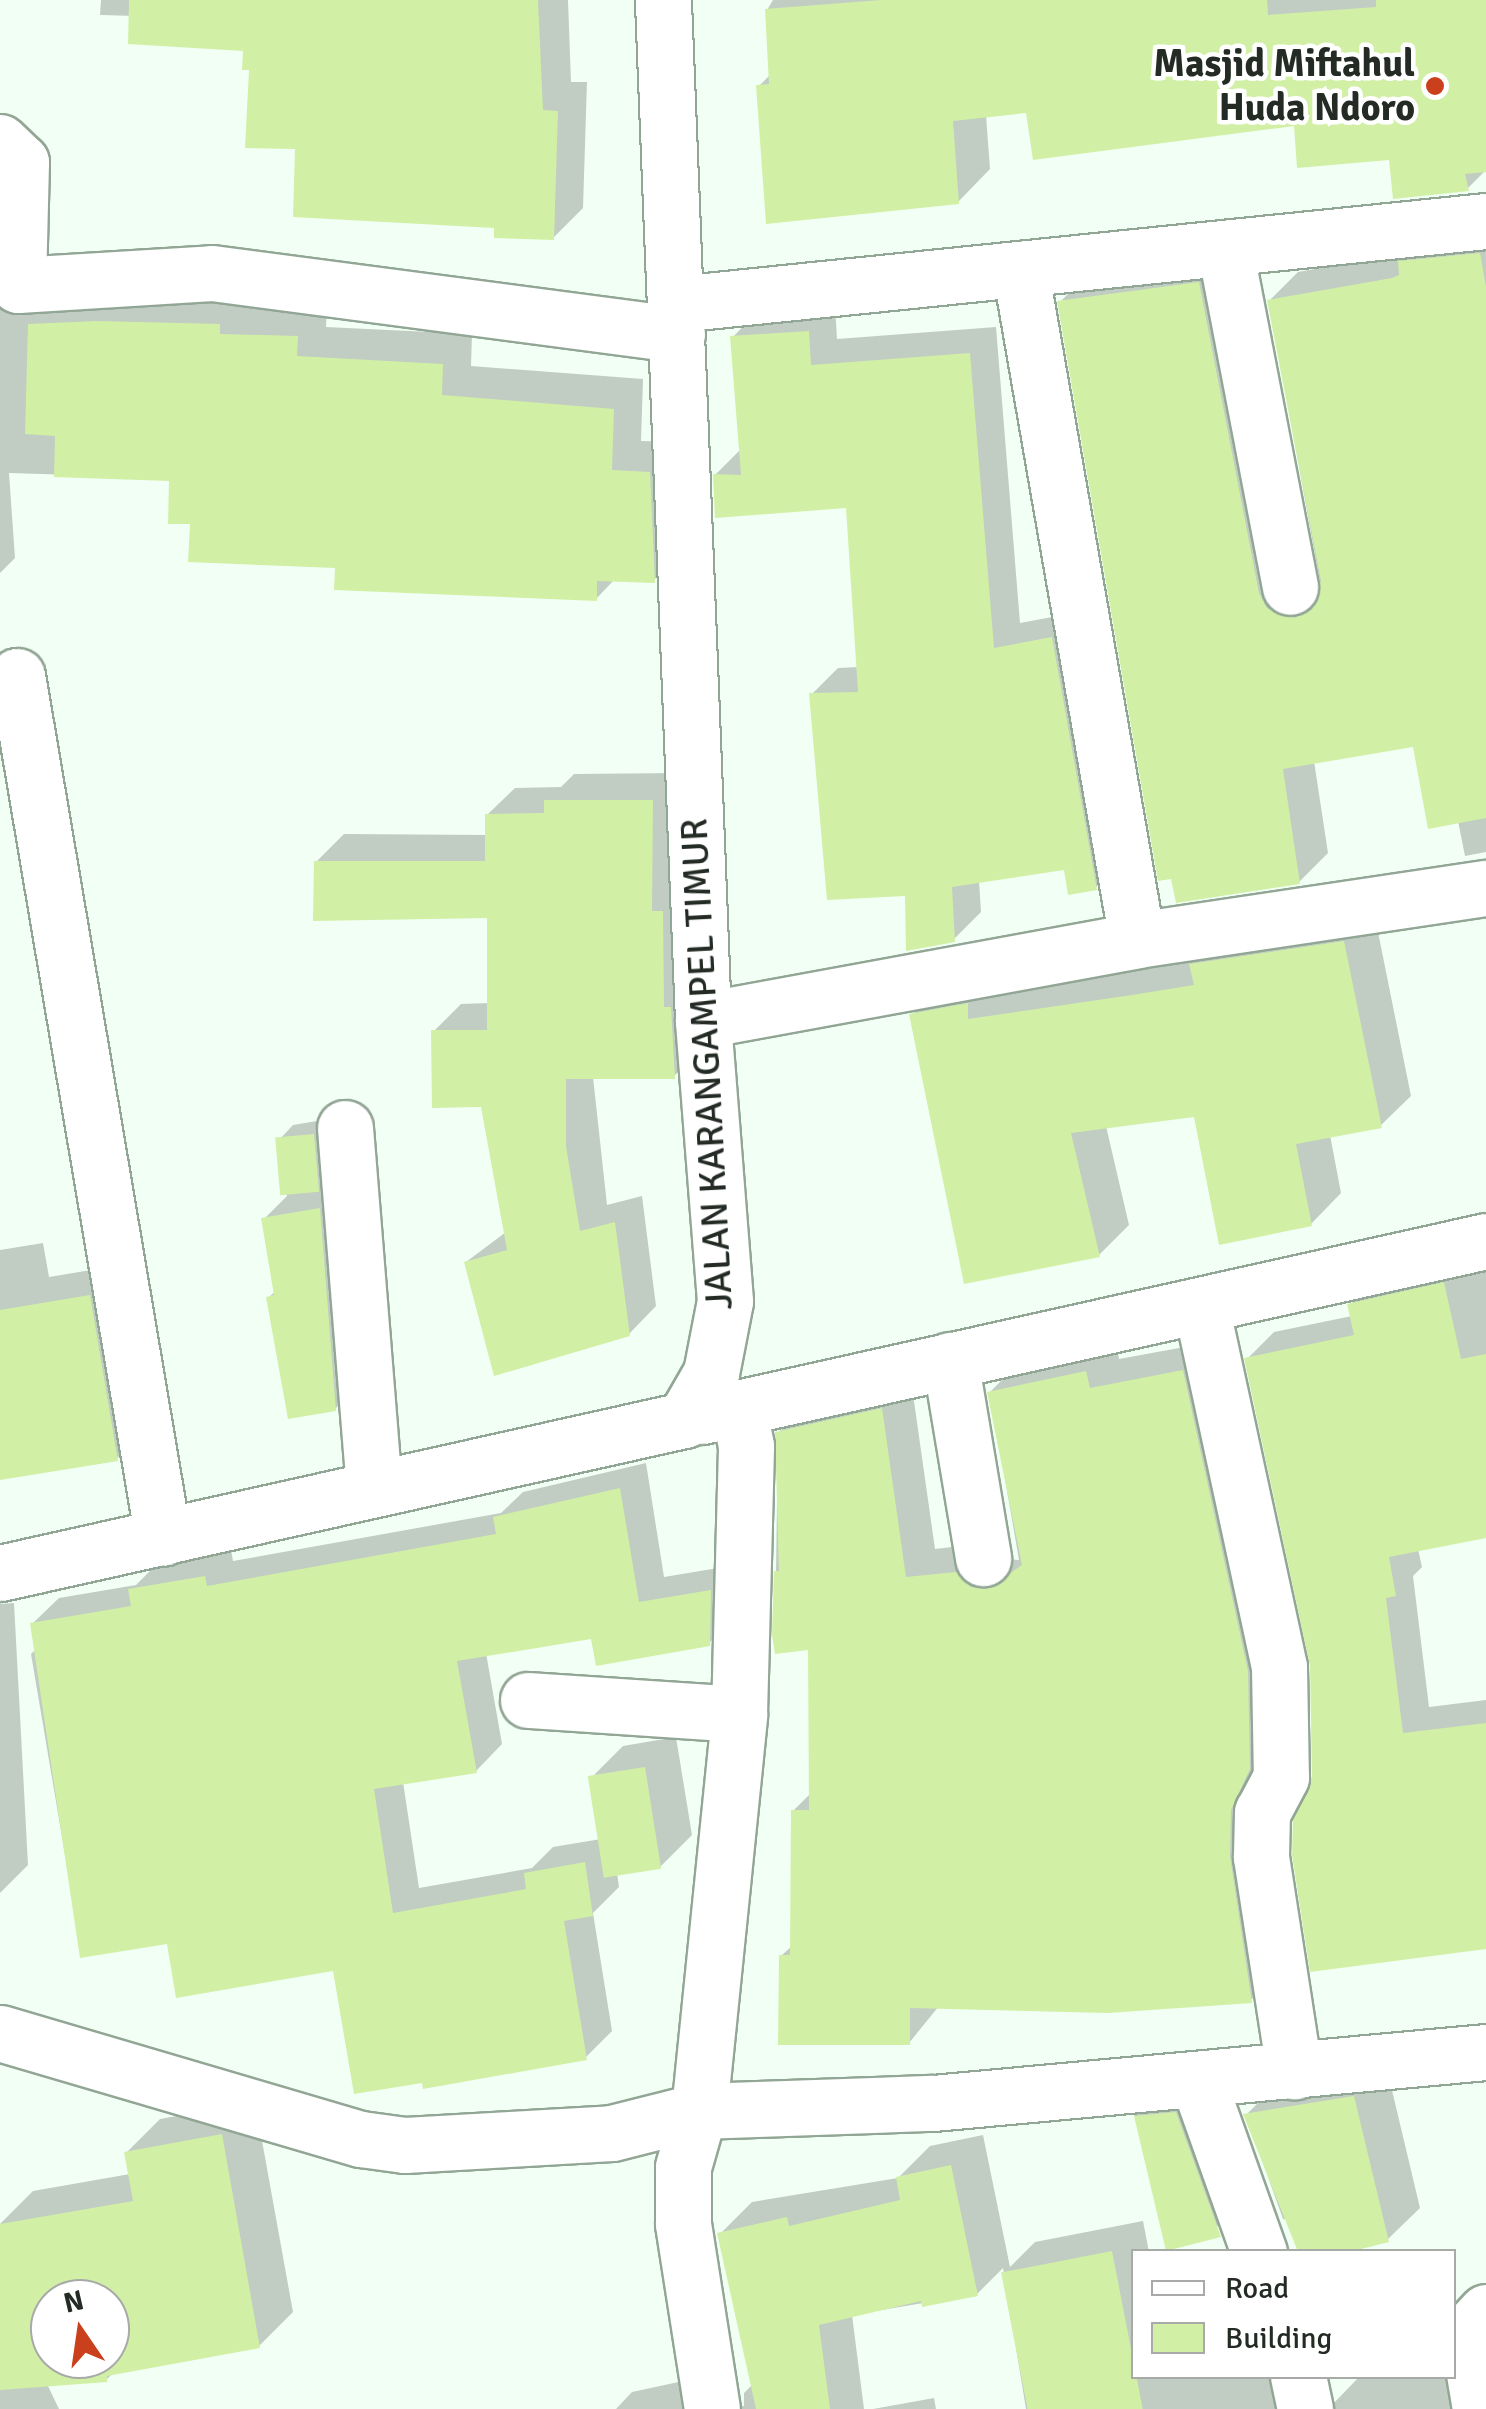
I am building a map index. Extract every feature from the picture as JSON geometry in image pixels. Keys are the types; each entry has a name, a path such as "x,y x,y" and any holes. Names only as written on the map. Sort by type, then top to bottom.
{"street":[{"name":"JALAN KARANGAMPEL TIMUR","path":"663,0 702,1020 725,1301 711,1373 684,1420"},
{"path":"0,142 21,162 9,286 212,273 677,319 1020,269 1486,220"},
{"path":"1225,249 1290,587"},
{"path":"1020,269 1137,940"},
{"path":"18,676 162,1538"},
{"path":"702,1020 1137,940 1486,888"},
{"path":"345,1128 374,1488"},
{"path":"0,1573 1486,1241"},
{"path":"1202,1306 1279,1667 1281,1777 1262,1812 1260,1857 1294,2070"},
{"path":"950,1360 983,1558"},
{"path":"712,2409 683,2223 683,2167 698,2112 739,1714 746,1446 739,1409"},
{"path":"528,1700 739,1714"},
{"path":"0,2034 361,2139 405,2145 612,2133 698,2112 932,2103 1486,2052"},
{"path":"1198,2081 1258,2249"},
{"path":"1480,2409 1471,2356 1473,2326 1486,2312"},
{"path":"1299,2379 1305,2409"}],"building":[{"path":"129,0 538,0 543,110 558,111 554,240 494,238 494,228 293,217 295,149 245,148 249,70 242,70 243,51 128,44"},
{"path":"881,0 1267,0 1268,15 1376,7 1376,0 1486,0 1486,172 1465,174 1469,191 1393,199 1389,160 1297,168 1294,126 1033,160 1026,113 953,121 959,204 766,224 756,85 769,84 765,9"},
{"path":"1480,253 1486,287 1486,818 1428,829 1413,747 1283,769 1300,884 1176,903 1171,879 1158,881 1057,301 1199,282 1259,593 1267,608 1295,618 1311,610 1321,581 1267,300 1392,278 1399,275 1398,261"},
{"path":"28,324 220,324 220,334 298,336 297,356 443,364 442,395 614,409 612,470 650,472 655,583 597,581 597,601 334,590 335,568 188,562 190,524 168,524 169,481 54,477 55,436 25,434"},
{"path":"809,331 811,365 970,353 994,648 1052,637 1097,890 1068,895 1064,870 952,887 955,942 906,951 905,896 827,900 809,693 858,692 846,508 715,518 713,474 741,475 730,336"},
{"path":"544,800 653,800 652,911 663,911 664,1007 671,1007 675,1079 566,1079 566,1146 580,1231 615,1222 630,1336 494,1376 464,1262 507,1250 481,1107 432,1108 431,1030 487,1030 487,918 313,921 314,861 485,861 485,814 544,813"},
{"path":"1344,941 1382,1128 1296,1144 1312,1226 1219,1245 1194,1117 1071,1133 1100,1257 964,1284 909,1014 968,1003 968,1019 1194,985 1189,964"},
{"path":"314,1134 319,1192 280,1195 275,1137"},
{"path":"320,1208 336,1411 288,1419 266,1297 274,1295 261,1218"},
{"path":"1444,1282 1461,1359 1486,1354 1486,1538 1389,1557 1396,1596 1386,1598 1403,1733 1486,1723 1486,1949 1310,1972 1292,1855 1293,1820 1312,1776 1310,1666 1244,1358 1354,1335 1347,1304"},
{"path":"90,1295 118,1461 0,1480 0,1310"},
{"path":"1183,1370 1248,1671 1250,1769 1231,1810 1230,1856 1252,2003 1108,2013 910,2008 910,2045 778,2045 779,1955 790,1955 791,1810 809,1810 808,1650 775,1654 772,1635 774,1571 779,1571 775,1432 882,1408 906,1577 956,1572 971,1587 987,1589 1022,1565 987,1392 1086,1371 1090,1388"},
{"path":"620,1488 639,1602 711,1590 710,1646 596,1666 591,1639 457,1661 477,1773 374,1789 393,1913 526,1889 524,1873 585,1862 593,1916 564,1921 587,2060 423,2089 422,2083 354,2094 333,1971 176,1998 167,1944 80,1958 30,1623 131,1606 128,1589 205,1576 207,1586 496,1534 493,1517"},
{"path":"645,1767 661,1869 604,1878 588,1776"},
{"path":"1354,2096 1389,2242 1361,2249 1297,2249 1243,2114"},
{"path":"1176,2112 1221,2237 1166,2249 1134,2116"},
{"path":"222,2134 260,2348 130,2372 130,2279 30,2279 30,2379 107,2382 0,2390 0,2224 133,2201 124,2152"},
{"path":"951,2165 978,2296 922,2307 921,2301 819,2325 830,2409 756,2409 717,2233 787,2217 789,2226 900,2200 896,2177"},
{"path":"1112,2251 1131,2349 1131,2379 1137,2379 1143,2409 1028,2409 1001,2273"}],"place":[{"name":"Masjid Miftahul Huda Ndoro","path":"1435,86"}]}
